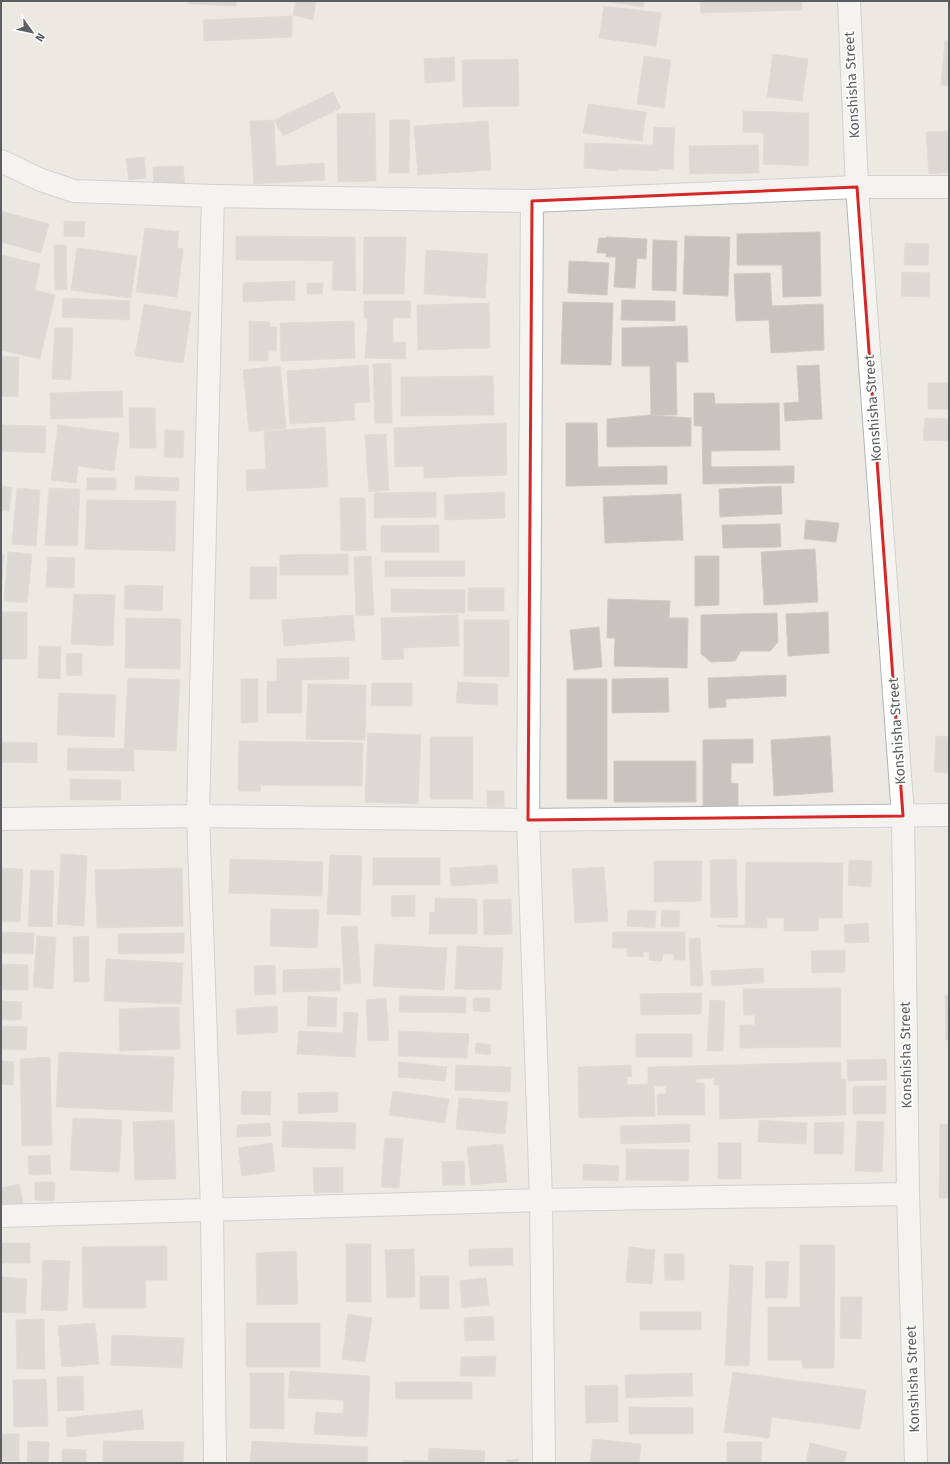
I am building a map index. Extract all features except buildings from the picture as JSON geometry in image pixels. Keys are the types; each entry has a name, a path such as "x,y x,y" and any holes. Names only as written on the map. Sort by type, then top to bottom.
{"street":[{"name":"Konshisha Street","path":"848,1 857,187 903,816 908,1194 916,1463"},
{"path":"1,161 41,180 74,191 213,196 532,201 857,187 949,187"},
{"path":"213,196 198,816 212,1210 215,1463"},
{"path":"532,201 528,820 541,1200 544,1463"},
{"path":"1,819 198,816 528,820 949,815"},
{"path":"1,1216 541,1200 908,1194"}],"highlighted area":[{"path":"857,187 903,816 528,820 532,201"}]}
